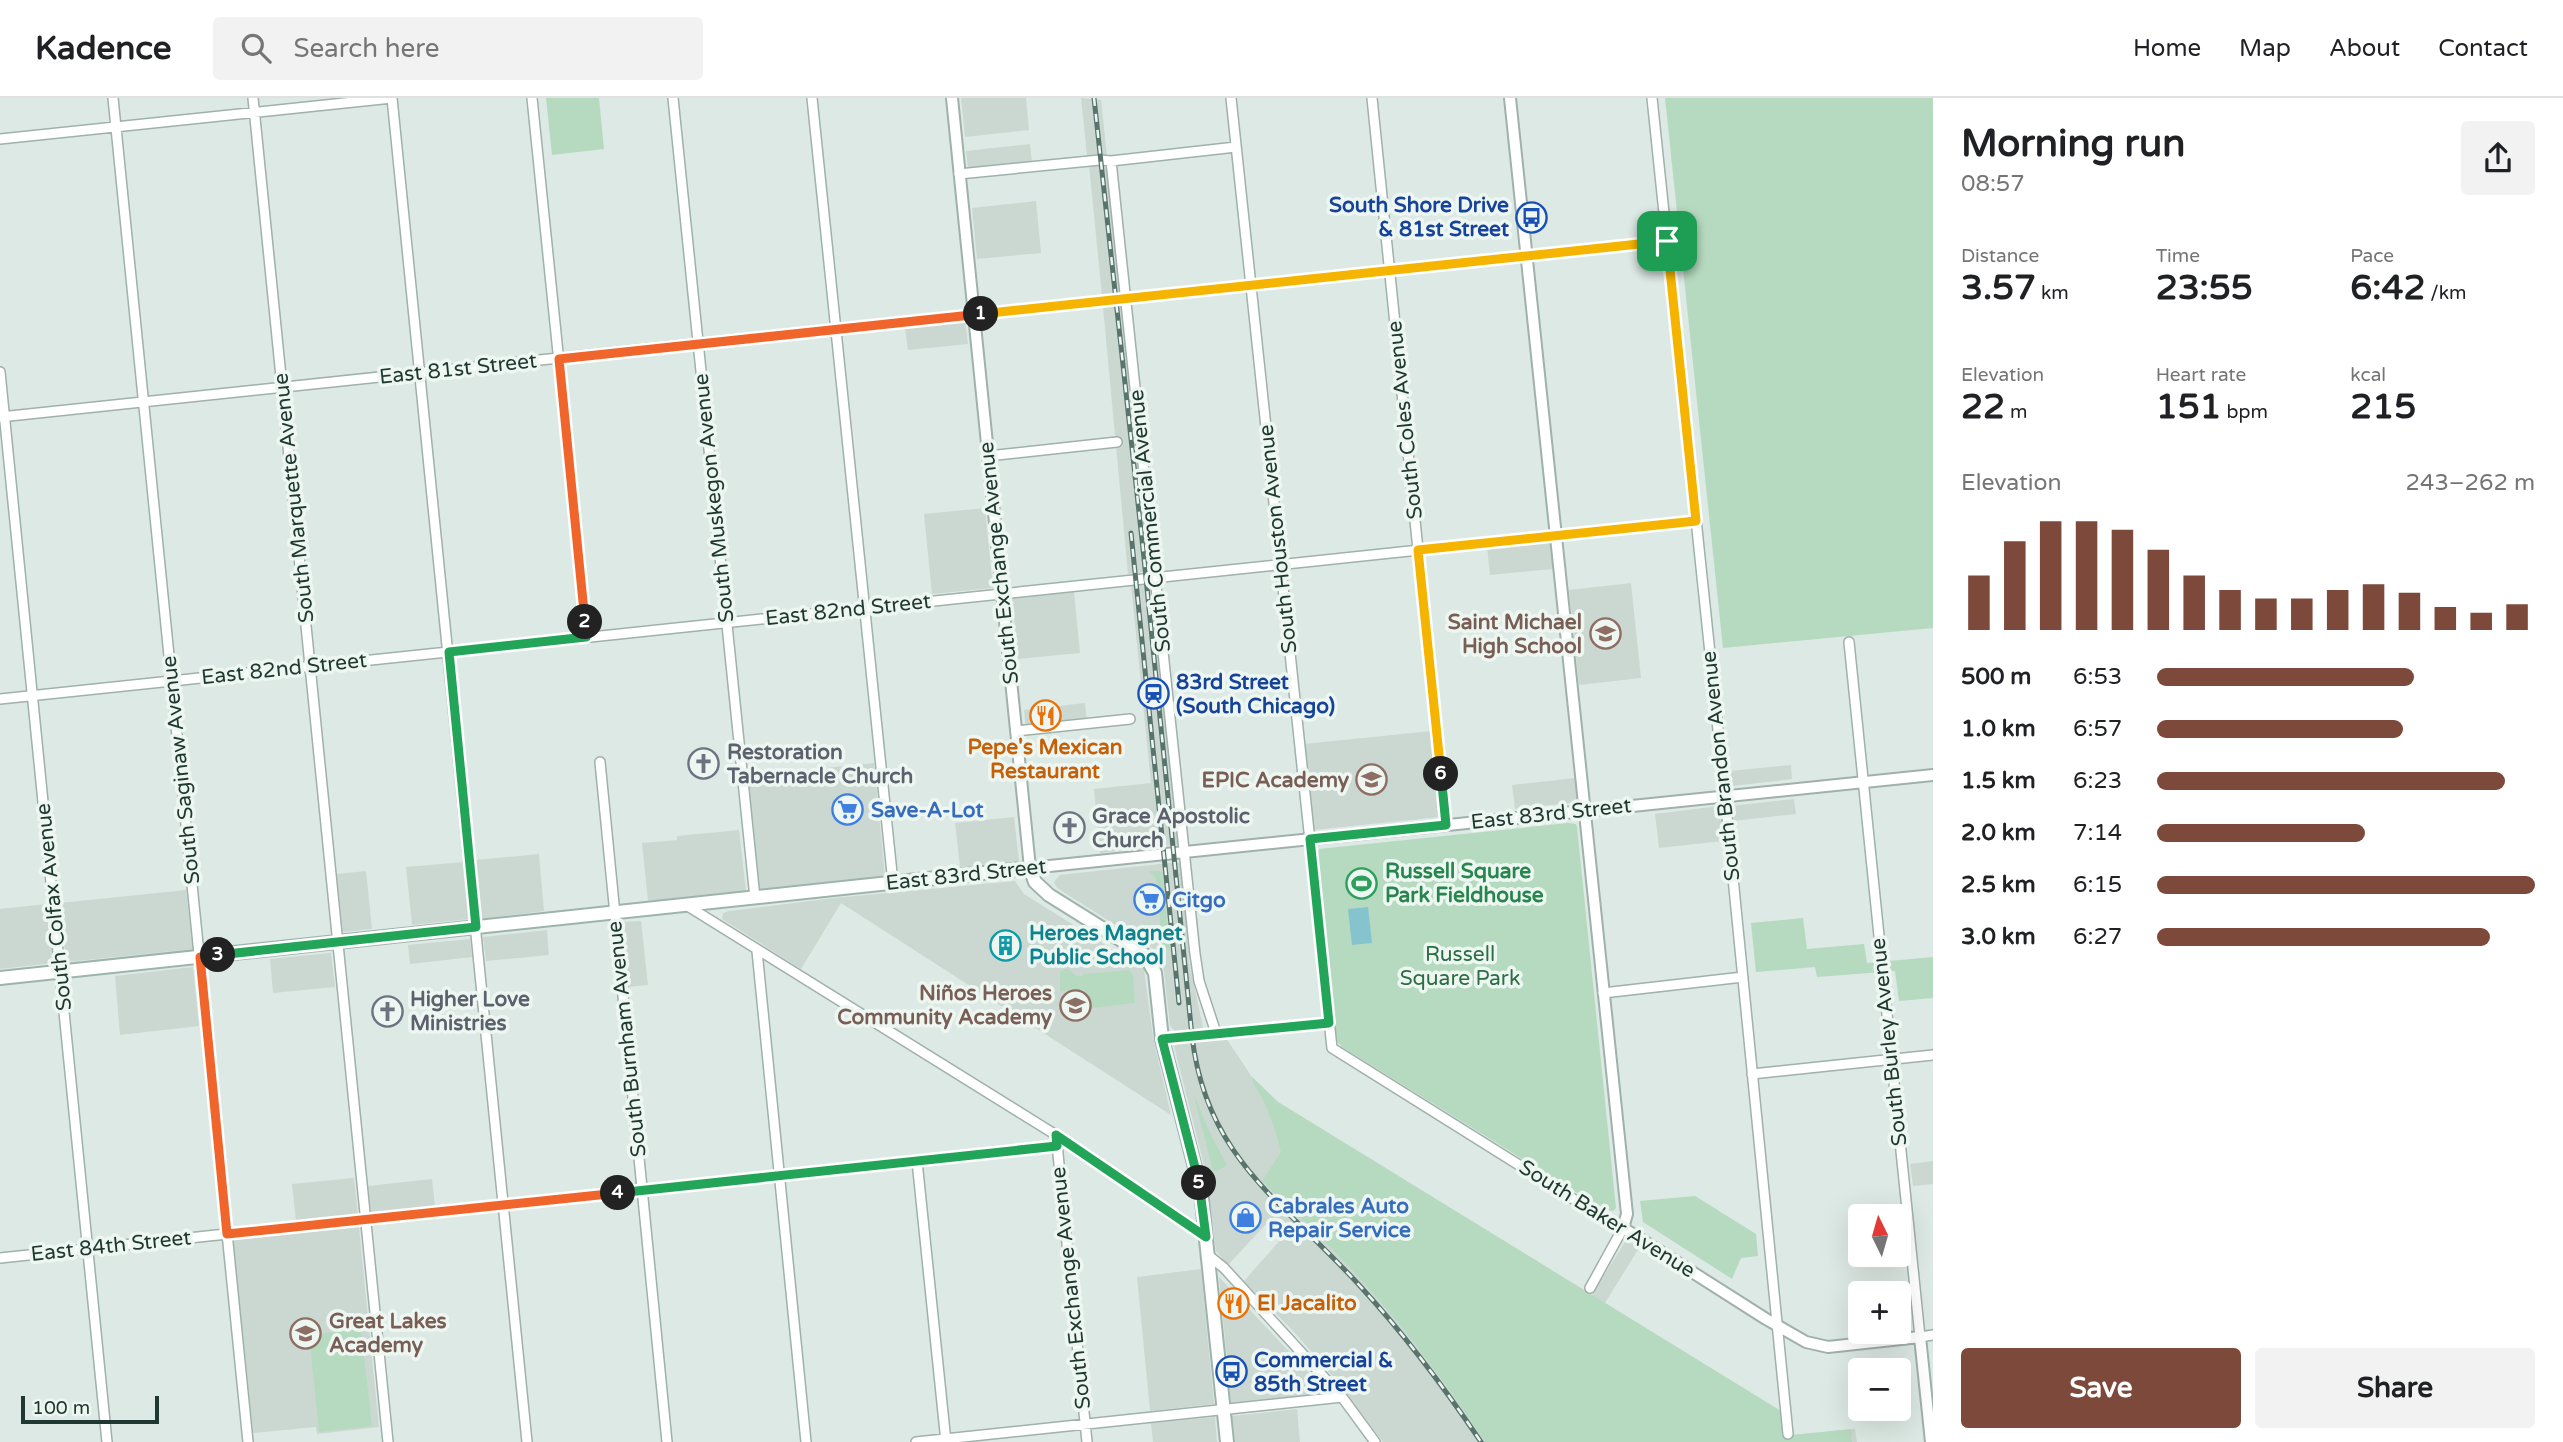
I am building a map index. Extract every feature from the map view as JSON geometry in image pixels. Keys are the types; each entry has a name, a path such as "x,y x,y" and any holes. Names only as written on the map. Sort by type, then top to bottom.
{"main road":[{"name":"East 83rd Street","path":"0,978 1030,868"},
{"name":"South Exchange Avenue","path":"1030,868 1035,882 1049,895 1138,950 1153,965 1162,1039"},
{"path":"1162,1039 1197,1175 1227,1442"}],"street":[{"name":"South Saginaw Avenue","path":"113,98 248,1442"},
{"name":"South Marquette Avenue","path":"253,98 388,1442"},
{"path":"0,139 392,98 527,1442"},
{"path":"533,98 586,637"},
{"name":"South Muskegon Avenue","path":"673,98 755,898"},
{"path":"812,98 893,883"},
{"name":"South Exchange Avenue","path":"952,98 1030,868"},
{"name":"South Houston Avenue","path":"1231,98 1329,1023"},
{"name":"South Coles Avenue","path":"1372,98 1446,825"},
{"path":"1510,98 1627,1214 1623,1228 1590,1288"},
{"name":"South Brandon Avenue","path":"1652,98 1788,1434"},
{"path":"959,174 1236,147"},
{"name":"South Commercial Avenue","path":"1111,161 1196,966 1216,1033"},
{"name":"East 81st Street","path":"2,417 1667,241"},
{"name":"South Colfax Avenue","path":"0,372 2,417 33,695 107,1442"},
{"path":"988,456 1117,442"},
{"name":"East 82nd Street","path":"0,699 1696,521"},
{"name":"South Burley Avenue","path":"1849,642 1931,1442"},
{"path":"1016,731 1130,719"},
{"name":"South Burnham Avenue","path":"600,762 667,1442"},
{"name":"East 83rd Street","path":"1030,868 1933,775"},
{"path":"686,905 1056,1135 1206,1237"},
{"path":"757,951 806,1442"},
{"path":"1603,993 1743,977"},
{"path":"1162,1039 1329,1023"},
{"name":"South Baker Avenue","path":"1329,1023 1332,1048 1806,1342 1819,1346 1920,1337"},
{"path":"1752,1074 1933,1055"},
{"name":"South Exchange Avenue","path":"1056,1135 1087,1442"},
{"name":"East 84th Street","path":"0,1258 1057,1146"},
{"path":"918,1161 945,1441"},
{"path":"1208,1255 1224,1268 1342,1397 1375,1442"},
{"path":"1920,1337 1933,1335"},
{"path":"916,1442 1342,1397"},
{"path":"1368,1432 1369,1442"}],"shaded area":[{"path":"961,98 1026,98 1029,130 965,137"},
{"path":"1081,98 1101,100 1107,156 1087,156"},
{"path":"1030,144 1032,161 968,168 966,151"},
{"path":"1089,165 1109,167 1122,294 1102,296"},
{"path":"1036,201 1041,253 977,259 972,208"},
{"path":"1123,305 1151,571 1128,574 1103,307"},
{"path":"965,321 968,344 908,350 905,328"},
{"path":"985,508 993,588 932,594 924,514"},
{"path":"1550,540 1553,569 1490,575 1487,546"},
{"path":"1152,583 1179,844 1100,853 1094,789 1151,783 1131,585"},
{"name":"Saint Michael High School","path":"1631,583 1641,678 1579,685 1569,590"},
{"path":"1074,591 1080,653 1018,659 1012,597"},
{"path":"1085,703 1087,724 1026,730 1024,710"},
{"name":"EPIC Academy","path":"1431,731 1440,817 1313,830 1304,744"},
{"path":"874,763 885,876 758,890 746,776"},
{"path":"1791,765 1792,779 1732,786 1730,771"},
{"path":"1575,778 1578,802 1515,809 1512,785"},
{"path":"1794,799 1796,814 1733,821 1730,806"},
{"path":"1719,806 1723,841 1659,848 1655,814"},
{"path":"1014,817 1019,861 960,867 955,823"},
{"path":"739,830 746,891 648,901 642,843 677,840 677,836"},
{"path":"539,854 544,911 480,919 475,860"},
{"path":"464,862 470,919 412,925 406,867"},
{"path":"1178,862 1182,867 1189,962 1203,1027 1199,1030 1176,1032 1170,1026 1163,963 1158,952 1057,888 1054,882 1060,875"},
{"path":"366,871 372,929 343,932 337,874"},
{"name":"Niños Heroes Community Academy","path":"1015,881 1024,894 1144,969 1153,1037 1171,1115 841,903 801,969 722,919 723,913 729,911"},
{"path":"186,890 193,949 66,962 60,903"},
{"path":"46,904 53,963 0,969 0,909"},
{"path":"641,921 648,985 628,987 622,922"},
{"path":"547,930 549,955 486,961 483,937"},
{"path":"470,939 472,957 410,964 408,945"},
{"path":"331,953 335,987 273,993 270,959"},
{"path":"193,967 199,1026 120,1035 115,976"},
{"path":"1226,1038 1252,1077 1278,1102 1592,1295 1626,1240 1639,1248 1605,1303 1781,1411 1783,1436 1855,1429 1857,1442 1383,1442 1340,1385 1295,1333 1244,1281 1282,1238 1267,1223 1228,1265 1216,1251 1207,1177 1174,1046 1179,1043"},
{"path":"1933,1161 1933,1184 1913,1186 1910,1164"},
{"path":"354,1178 358,1215 296,1221 292,1184"},
{"path":"432,1179 435,1206 371,1213 368,1186"},
{"name":"Great Lakes Academy","path":"359,1227 379,1427 317,1434 316,1427 253,1433 233,1240"},
{"path":"1201,1269 1214,1404 1150,1411 1137,1277"},
{"path":"1219,1277 1328,1393 1231,1403"},
{"path":"1297,1409 1300,1442 1235,1442 1232,1416"},
{"path":"1215,1417 1217,1442 1153,1442 1151,1423"}],"green space":[{"path":"546,98 599,98 604,149 552,155"},
{"path":"1665,98 1933,98 1933,628 1723,648"},
{"name":"Russell Square Park","path":"1576,824 1577,827 1616,1208 1613,1211 1603,1209 1342,1047 1335,1039 1317,854 1319,849"},
{"path":"1149,871 1162,871 1170,951 1152,940 1161,933 1156,878"},
{"path":"1803,918 1807,949 1864,944 1867,963 1933,957 1933,998 1899,1001 1895,971 1817,977 1815,967 1756,972 1751,923"},
{"path":"1065,969 1082,976 1129,970 1133,975 1135,1003 1092,1008 1086,1004 1084,989 1079,992 1072,989 1060,992 1060,972"},
{"path":"1252,1077 1278,1102 1781,1411 1783,1436 1851,1429 1852,1442 1485,1442 1426,1358 1378,1299 1337,1254 1262,1181 1281,1152 1269,1114"},
{"path":"1193,1093 1227,1165 1216,1172 1213,1171"},
{"path":"1695,1196 1756,1234 1758,1256 1741,1258 1732,1279 1643,1222 1640,1201"},
{"path":"361,1329 372,1426 319,1432 309,1335"}],"water":[{"path":"1368,907 1372,943 1352,945 1348,909"}],"railway":[{"path":"1094,98 1192,1036 1200,1079 1213,1115 1231,1147 1253,1176 1393,1323 1481,1442"},
{"path":"1131,533 1179,1003"}],"place":[{"name":"South Shore Drive & 81st Street","path":"1532,217"},
{"name":"Saint Michael High School","path":"1605,634"},
{"name":"83rd Street (South Chicago)","path":"1153,694"},
{"name":"Pepe's Mexican Restaurant","path":"1045,715"},
{"name":"Restoration Tabernacle Church","path":"704,764"},
{"name":"EPIC Academy","path":"1372,780"},
{"name":"Save-A-Lot","path":"848,810"},
{"name":"Grace Apostolic Church","path":"1069,828"},
{"name":"Russell Square Park Fieldhouse","path":"1362,883"},
{"name":"Citgo","path":"1149,900"},
{"name":"Heroes Magnet Public School","path":"1006,945"},
{"name":"Niños Heroes Community Academy","path":"1075,1005"},
{"name":"Higher Love Ministries","path":"387,1011"},
{"name":"Cabrales Auto Repair Service","path":"1245,1218"},
{"name":"El Jacalito","path":"1234,1303"},
{"name":"Great Lakes Academy","path":"306,1333"},
{"name":"Commercial & 85th Street","path":"1231,1372"}],"route":[{"path":"1667,241 1696,521 1418,550 1446,825 1310,839 1329,1023 1162,1039 1197,1175 1206,1237 1056,1135 1057,1146 227,1234 200,957 476,927 449,652 586,637 559,359 1667,241"}]}
